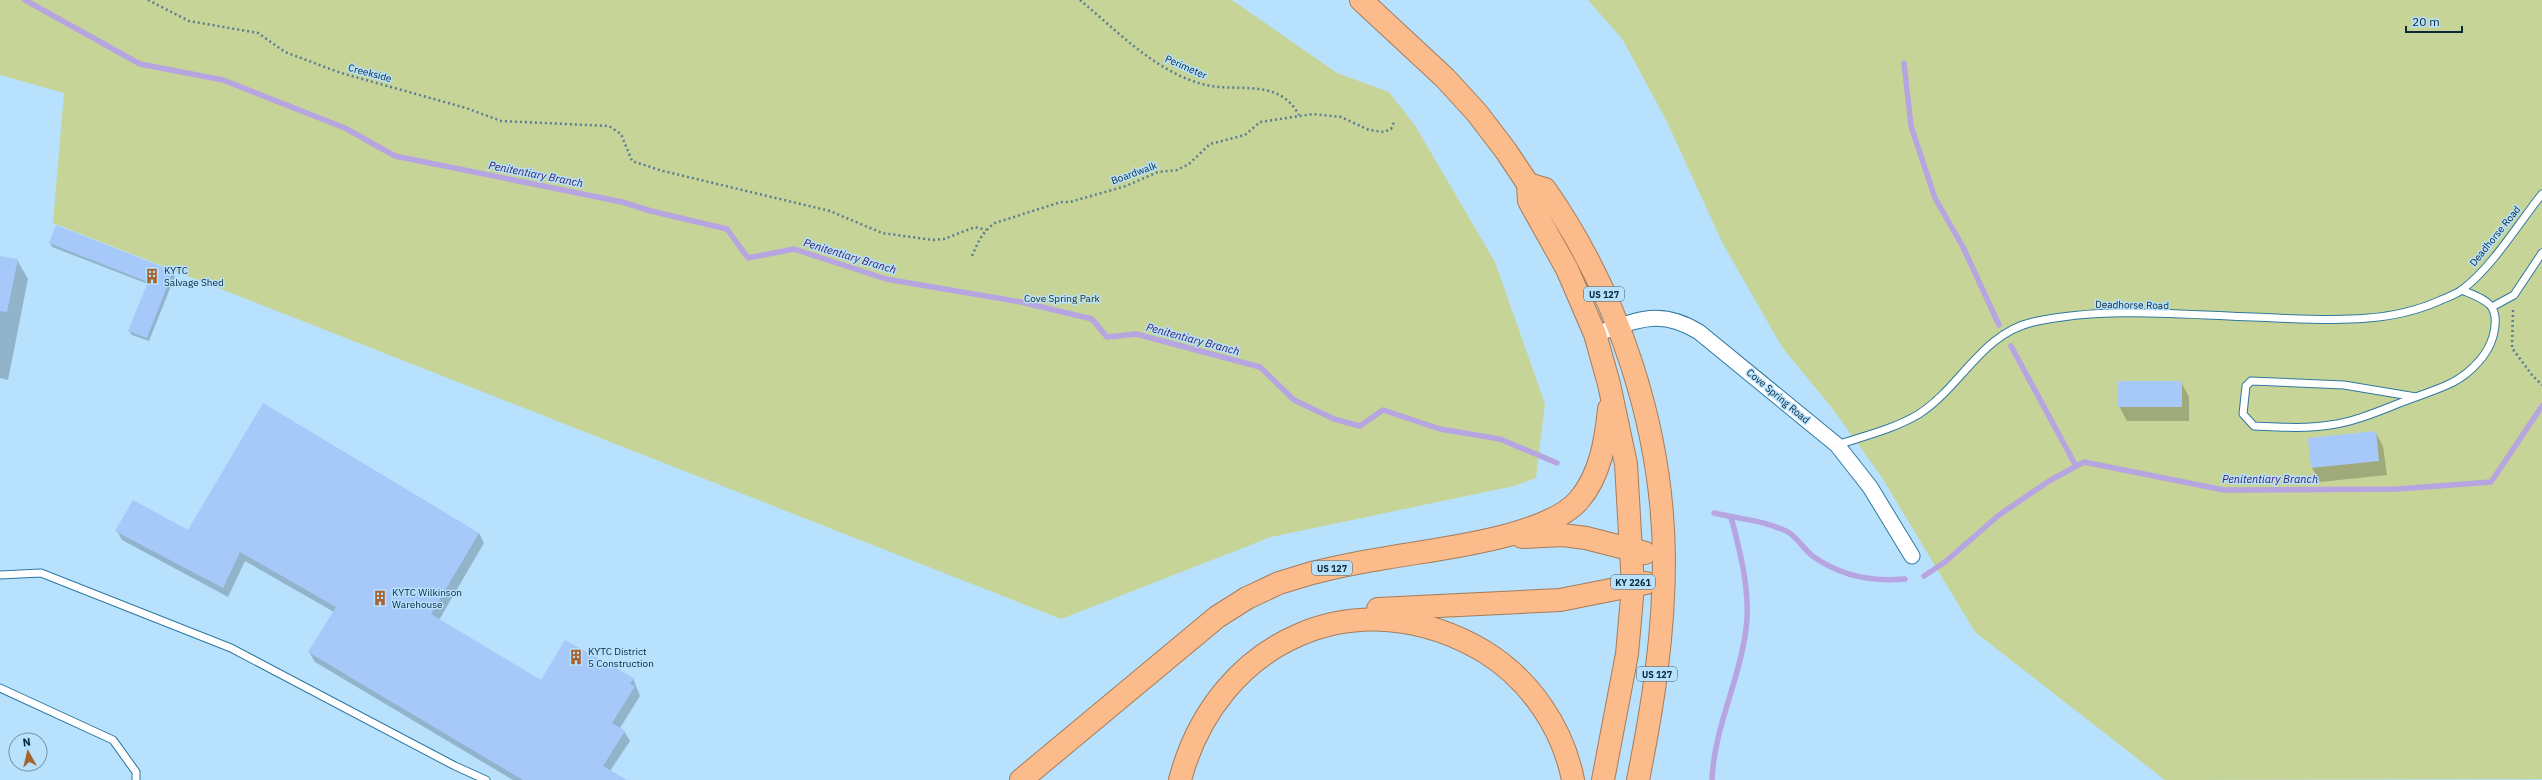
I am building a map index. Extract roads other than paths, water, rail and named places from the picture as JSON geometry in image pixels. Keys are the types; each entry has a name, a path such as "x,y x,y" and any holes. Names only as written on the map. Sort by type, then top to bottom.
{"highway":[{"name":"US 127","path":"1021,780 1187,640 1217,617 1247,598 1280,583 1318,572 1519,532 1561,514 1578,501 1592,481 1603,450 1607,426 1609,384 1595,334 1567,269 1529,201 1528,184 1477,113 1445,78 1361,0"},
{"name":"US 127","path":"1528,184 1545,189 1593,270 1618,327 1648,424 1655,465 1664,557 1655,695 1640,773"},
{"name":"KY 2261","path":"1603,780 1627,654 1633,586 1626,464 1609,384"},
{"path":"1489,539 1563,535 1586,538 1664,557"},
{"path":"1180,780 1186,755 1213,704 1232,681 1254,660 1288,639 1336,618 1366,611 1411,606 1560,600 1663,579"},
{"path":"1288,639 1325,625 1357,620 1388,619 1417,624 1445,632 1471,644 1512,672 1536,698 1552,722 1564,747 1573,780"}],"street":[{"name":"Cove Spring Road","path":"1595,334 1652,318 1663,317 1687,324 1713,343 1837,445 1870,487 1912,556"}],"lane":[{"name":"Deadhorse Road","path":"1837,445 1885,429 1918,414 1936,401 1987,347 2006,334 2031,323 2074,315 2118,313 2335,320 2388,316 2433,304 2462,290 2491,260 2542,194"},
{"path":"2492,307 2514,295 2542,253"},
{"path":"2416,397 2344,385 2251,381 2246,386 2243,414 2254,426 2299,428 2329,426 2357,420 2445,386 2467,373 2482,359 2492,341 2496,322 2492,307 2487,301 2462,290"},
{"path":"0,575 41,573 231,648 455,766 486,780"},
{"path":"0,688 113,740 136,772 136,780"}],"waterway":[{"name":"Penitentiary Branch","path":"25,0 140,64 223,80 345,128 395,156 622,202 651,211 727,229 748,258 794,249 886,279 1021,302 1092,319 1107,337 1136,334 1260,367 1294,400 1334,419 1360,426 1383,410 1440,429 1500,439 1557,463"},
{"path":"1904,63 1911,126 1935,198 1963,247 1999,325"},
{"path":"2011,346 2076,466"},
{"name":"Penitentiary Branch","path":"1924,576 1945,562 1999,515 2049,481 2084,462 2224,490 2398,489 2491,482 2542,406"},
{"name":"Penitentiary Branch","path":"1714,513 1761,522 1788,532 1814,557 1824,564 1846,573 1881,580 1905,579"},
{"path":"1712,780 1717,741 1743,648 1746,629 1747,601 1744,572 1731,517"}],"place":[{"name":"KYTC Salvage Shed","path":"152,276"},
{"name":"KYTC Wilkinson Warehouse","path":"380,598"},
{"name":"KYTC District 5 Construction","path":"576,657"}],"park label":[{"name":"Cove Spring Park","path":"1062,298"}]}
